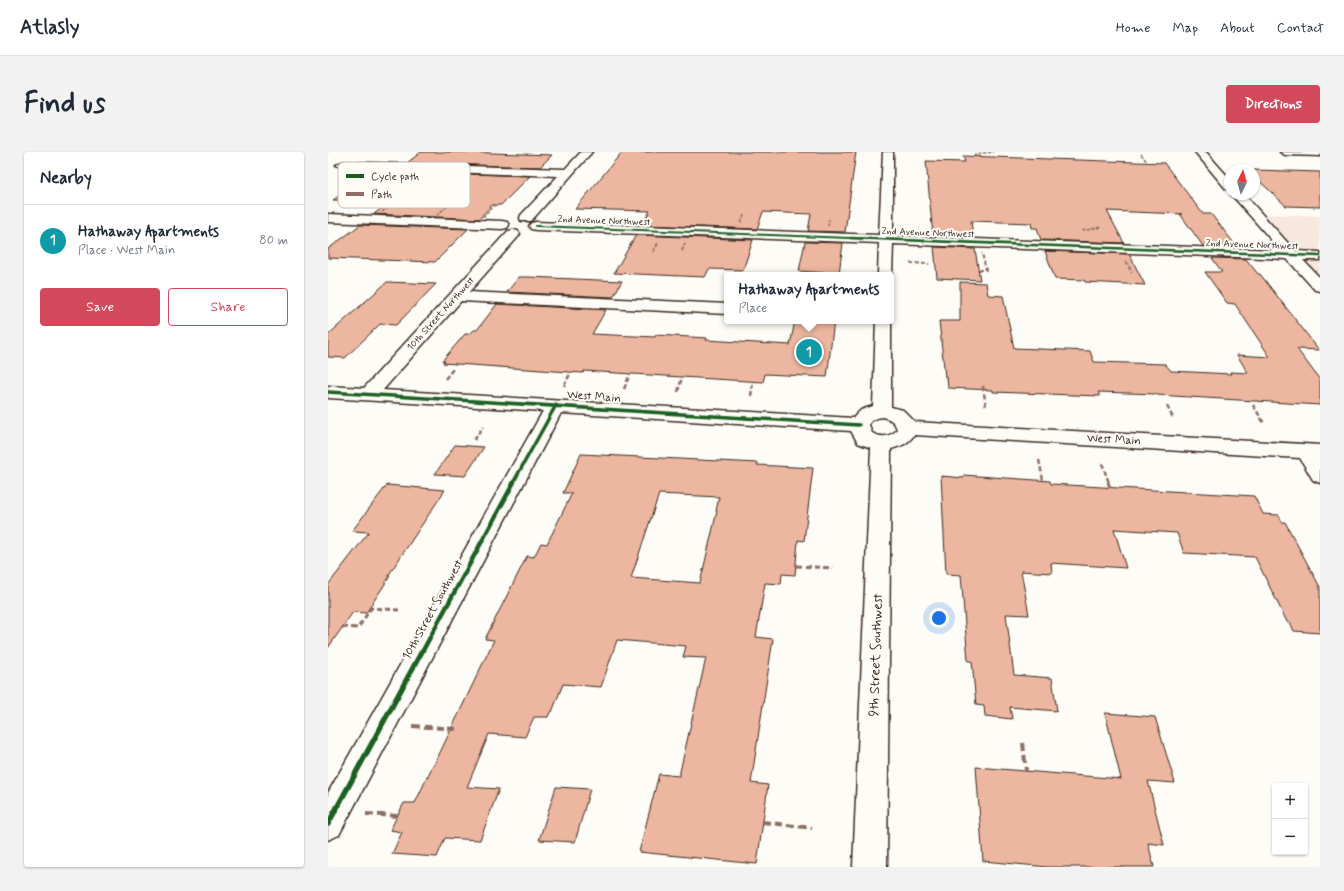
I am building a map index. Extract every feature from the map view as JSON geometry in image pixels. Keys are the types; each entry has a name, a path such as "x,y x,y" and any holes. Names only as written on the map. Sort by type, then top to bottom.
{"street":[{"path":"328,218 508,229 526,232 531,222 568,173 587,152"},
{"path":"885,272 888,152"},
{"path":"1200,152 1224,179"},
{"path":"1285,152 1320,153"},
{"path":"347,162 356,156"},
{"path":"332,171 338,167"},
{"path":"470,170 568,173"},
{"path":"1242,200 1320,287"},
{"name":"2nd Avenue Northwest","path":"531,222 886,239 1320,256"},
{"name":"10th Street Northwest","path":"369,394 458,296 508,229"},
{"path":"458,296 724,309"},
{"path":"882,411 884,324"},
{"name":"West Main","path":"328,392 859,425"},
{"name":"10th Street Southwest","path":"328,824 556,405"},
{"path":"882,411 891,412 900,416 905,422 907,428 905,435 900,440 891,443 872,441 864,437 860,431 860,421 866,415 882,411"},
{"name":"West Main","path":"907,428 1313,452"},
{"name":"9th Street Southwest","path":"870,867 881,443"},
{"path":"1313,452 1320,475"}],"shaded area":[{"path":"1255,214 1320,216 1320,287"}],"building":[{"path":"421,152 552,155 540,167 470,165 470,162 408,162"},
{"path":"622,152 856,152 845,232 808,231 811,214 763,212 757,229 642,225 650,211 575,209"},
{"path":"963,156 1164,163 1203,214 1211,214 1237,247 1203,246 1180,214 1182,214 1107,211 1124,243 1041,240 1037,228 1032,228 1031,223 971,221 973,237 933,236 926,161 965,162"},
{"path":"1260,170 1320,172 1320,207 1286,206 1260,182"},
{"path":"470,174 530,176 501,205 492,205 479,219 374,214 382,208 470,208"},
{"path":"360,225 468,229 435,262 328,258 328,249"},
{"path":"636,235 753,240 743,270 709,269 705,277 614,273"},
{"path":"805,242 843,243 839,272 799,271"},
{"path":"934,247 975,249 980,280 937,278"},
{"path":"1045,251 1129,254 1145,285 1055,279"},
{"path":"1212,258 1246,259 1258,274 1260,274 1319,350 1297,349 1320,380 1320,405 1156,394 1098,392 1100,396 993,392 993,390 948,388 947,377 945,377 939,321 960,321 960,282 986,283 988,295 1003,296 1014,348 1090,351 1094,362 1165,364 1171,371 1231,374 1230,372 1248,373 1237,355 1270,357 1235,304 1227,303 1205,272 1222,272"},
{"path":"519,277 622,281 613,297 507,292"},
{"path":"387,282 436,284 396,325 380,324 345,358 328,357 328,335"},
{"path":"497,304 606,310 592,334 655,337 656,335 707,338 706,340 790,345 794,324 834,324 827,377 765,374 763,382 584,371 583,373 443,363 445,361 442,361 465,334 470,334 474,330 477,330"},
{"path":"455,445 484,447 465,476 435,474"},
{"path":"581,454 758,463 757,465 813,468 804,541 798,540 795,575 782,574 781,584 765,583 756,637 773,639 751,783 768,785 757,864 639,852 659,774 679,776 706,658 683,657 686,646 617,640 601,687 563,684 552,712 550,712 548,717 534,717 525,737 489,734 467,787 499,789 480,840 445,838 437,857 392,854 402,832 390,830 404,803 415,803 494,640 485,639 527,556 534,557 541,543 547,544 572,493 563,493","holes":["659,494 719,497 700,583 631,578"]},
{"path":"963,475 1050,481 1051,484 1254,496 1263,514 1279,515 1282,522 1285,522 1320,587 1320,633 1294,631 1290,622 1287,622 1255,557 1184,553 1177,533 1114,529 1126,568 1051,563 1052,573 1021,571 1029,615 1006,614 1014,675 1052,678 1057,711 1010,707 1012,719 985,716 984,706 976,705 972,661 968,661 961,575 946,574 941,476 964,478"},
{"path":"387,485 445,490 388,576 390,576 366,613 353,612 328,648 328,585 369,532 352,531"},
{"path":"1105,713 1155,717 1175,783 1148,781 1164,845 1148,843 1154,867 1048,867 983,861 976,767 1121,779"},
{"path":"556,787 590,789 575,842 539,840"}],"marked path":[{"path":"975,156 975,154 994,152"},
{"path":"1141,154 1147,162"},
{"path":"483,217 495,205"},
{"path":"382,212 388,208"},
{"path":"437,215 445,208"},
{"path":"741,223 744,215"},
{"path":"828,226 829,219"},
{"path":"1082,231 1101,227"},
{"path":"653,252 659,242"},
{"path":"682,251 685,243"},
{"path":"979,270 986,270 982,253"},
{"path":"1126,261 1132,273"},
{"path":"910,263 929,264"},
{"path":"445,379 453,369"},
{"path":"564,386 570,374"},
{"path":"624,389 630,374"},
{"path":"678,392 682,377"},
{"path":"751,396 753,382"},
{"path":"983,386 986,407"},
{"path":"1253,405 1264,423"},
{"path":"1167,406 1173,418"},
{"path":"474,440 483,427"},
{"path":"1039,460 1043,480"},
{"path":"1102,463 1110,488"},
{"path":"796,566 833,568"},
{"path":"342,627 358,628 371,608 399,610"},
{"path":"412,726 457,729"},
{"path":"1023,743 1026,771"},
{"path":"366,814 397,816"},
{"path":"763,822 812,828"}],"cycle path":[{"path":"536,226 1320,256"},
{"path":"328,392 859,425"},
{"path":"328,824 556,405"}],"place":[{"name":"Hathaway Apartments","path":"809,352"}]}
